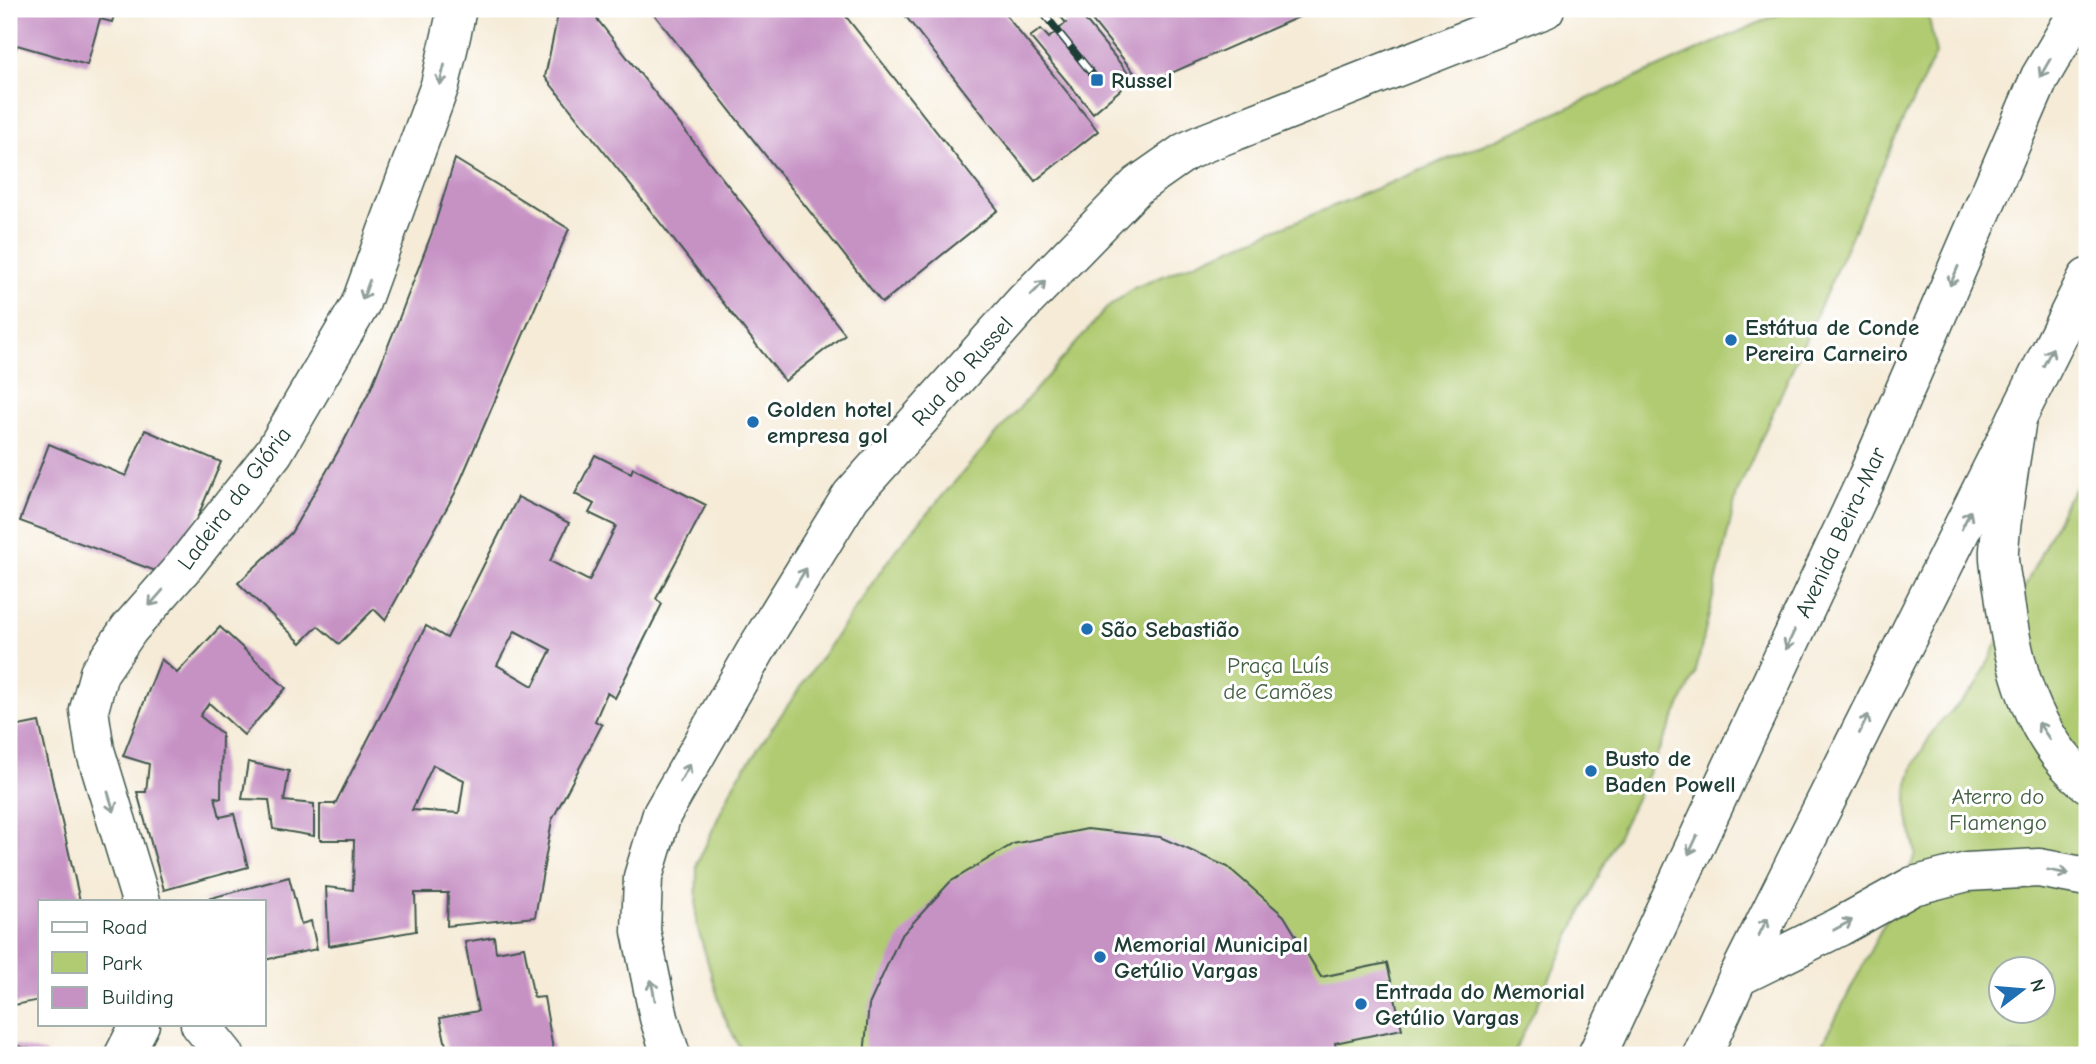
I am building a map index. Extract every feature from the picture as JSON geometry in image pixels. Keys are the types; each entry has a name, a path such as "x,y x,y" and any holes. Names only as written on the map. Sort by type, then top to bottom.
{"main road":[{"name":"Ladeira da Glória","path":"141,900 95,750 89,710 99,673 129,629 186,564 274,452 360,306 440,85 457,9"},
{"name":"Rua do Russel","path":"671,1055 659,1018 641,931 643,877 662,814 759,645 851,496 1025,301 1138,185 1153,173 1202,144 1545,9"},
{"name":"Avenida Beira-Mar","path":"1597,1055 1865,482 2040,77 2080,9"},
{"path":"1702,1055 1738,977 2087,278"},
{"path":"2017,418 1999,552 2008,630 2018,668 2038,722 2071,770 2087,783"},
{"path":"1738,977 1839,927 1913,886 1966,872 2039,868 2087,877"},
{"path":"124,1055 139,1026"},
{"path":"202,1026 225,1055"}],"green space":[{"name":"Praça Luís de Camões","path":"1790,9 1924,9 1928,13 1936,54 1900,127 1737,493 1695,675 1513,1055 743,1055 723,1014 696,922 697,864 734,783 896,549 1106,309 1134,288 1511,133"},
{"name":"Aterro do Flamengo","path":"2087,471 2087,1055 1817,1055 1887,918 1916,854 1907,798 1914,764 1935,728 1977,685 2067,500"}],"building":[{"path":"9,9 116,9 112,22 100,19 87,65 17,45 10,72"},
{"path":"559,9 589,9 845,334 785,381 545,77"},
{"path":"650,9 840,9 998,210 882,303"},
{"path":"900,9 1001,9 1098,131 1035,181"},
{"path":"1076,9 1133,79 1093,113 1030,37 1041,29 1049,38 1066,23 1056,11"},
{"path":"1083,9 1317,9 1144,85"},
{"path":"455,159 569,229 455,493 385,620 374,609 339,644 318,626 301,643 238,583 291,533 344,441 371,388 400,316 433,230"},
{"path":"145,430 221,462 172,577 20,521 49,444 126,476"},
{"path":"595,455 631,473 633,468 706,505 656,599 662,604 615,698 607,693 595,721 602,725 552,820 535,917 447,926 448,893 415,893 416,931 329,946 326,887 353,890 354,840 320,840 320,804 335,804 426,626 447,638 518,497 569,523 550,561 589,581 616,526 589,513 594,504 575,494","holes":["515,631 551,650 533,686 497,665","433,765 464,780 459,813 412,810"]},
{"path":"220,627 286,688 244,735 209,703 200,716 222,734 221,798 215,797 220,817 234,814 248,867 164,890 137,792 146,792 149,764 123,756 161,659 177,673"},
{"path":"39,722 80,900 38,900 38,1000 9,1006 9,728"},
{"path":"248,762 289,771 284,801 314,804 314,836 273,829 269,800 242,799"},
{"name":"Memorial Municipal Getúlio Vargas","path":"1087,829 1160,837 1228,867 1284,916 1321,977 1387,963 1402,1029 1335,1043 1338,1055 864,1055 869,1005 900,937 950,882 1013,844"},
{"path":"289,877 301,924 311,921 317,949 266,960 266,900 204,900"},
{"path":"494,937 496,952 524,947 534,998 544,997 554,1055 448,1055 440,1018 478,1011 465,942"},
{"path":"9,1044 46,1053 46,1055 9,1055"}],"railway":[{"path":"1040,9 1097,80"}],"place":[{"name":"Russel","path":"1097,80"},
{"name":"Estátua de Conde Pereira Carneiro","path":"1731,340"},
{"name":"Golden hotel empresa gol","path":"753,422"},
{"name":"São Sebastião","path":"1087,629"},
{"name":"Busto de Baden Powell","path":"1591,771"},
{"name":"Memorial Municipal Getúlio Vargas","path":"1100,957"},
{"name":"Entrada do Memorial Getúlio Vargas","path":"1361,1004"}]}
